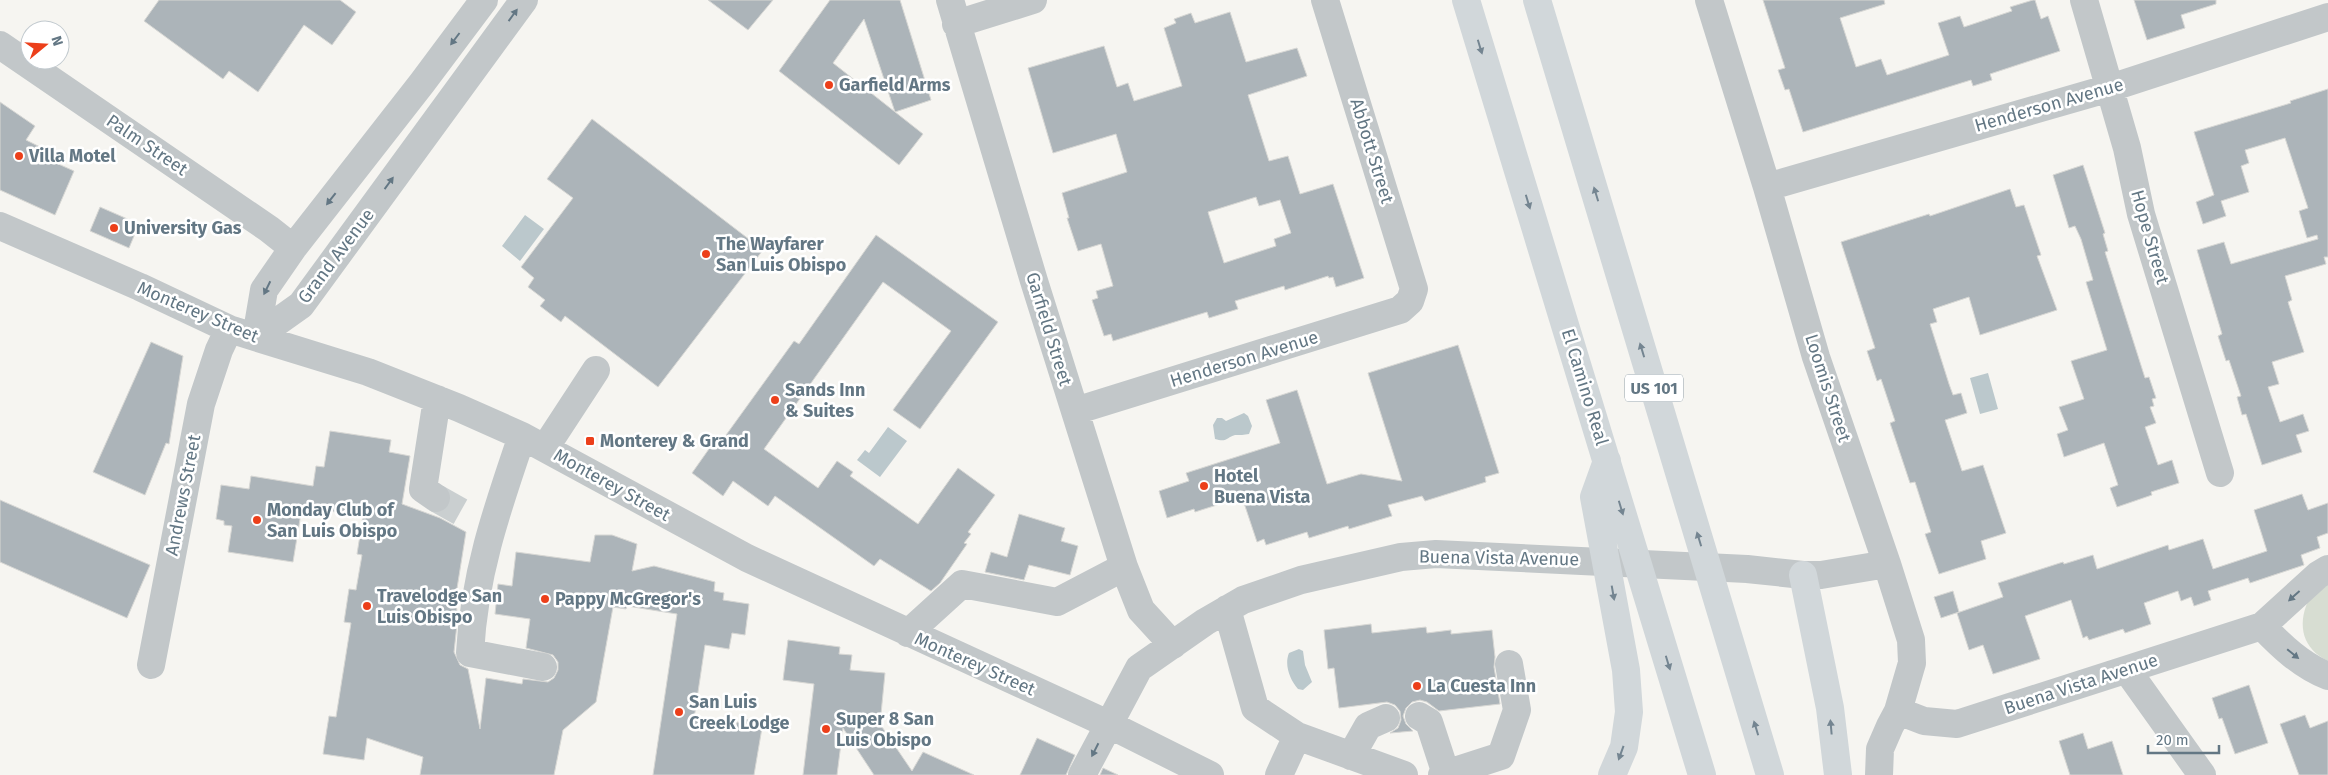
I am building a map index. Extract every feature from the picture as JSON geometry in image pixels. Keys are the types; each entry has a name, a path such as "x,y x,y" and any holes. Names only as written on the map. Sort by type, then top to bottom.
{"highway":[{"name":"El Camino Real","path":"1466,0 1608,461 1702,775"},
{"name":"US 101","path":"1537,0 1770,775"},
{"path":"1608,461 1594,497 1614,594 1626,670 1629,712 1624,747 1612,775"},
{"path":"1803,575 1830,708 1838,775"}],"street":[{"path":"256,338 264,290 293,248 422,83 484,0"},
{"name":"Grand Avenue","path":"256,338 301,305 524,0"},
{"path":"953,12 1033,0"},
{"name":"Abbott Street","path":"1325,0 1414,289 1410,301"},
{"name":"Loomis Street","path":"1709,0 1767,187 1816,357 1911,640 1912,663 1898,711 1880,749 1879,775"},
{"name":"Hope Street","path":"2084,0 2127,148 2141,214 2220,473"},
{"name":"Garfield Street","path":"953,12 1124,566 1141,610 1173,645"},
{"name":"Henderson Avenue","path":"1767,187 2110,88 2328,17"},
{"name":"Palm Street","path":"0,45 293,248"},
{"name":"Monterey Street","path":"0,226 140,287 229,329 368,372 437,399 534,442 747,558 1108,724 1210,775"},
{"name":"Henderson Avenue","path":"1075,411 1400,310 1410,301"},
{"name":"Andrews Street","path":"151,665 201,404 219,350 229,329"},
{"path":"543,667 470,653 480,524 534,442 596,370"},
{"path":"436,498 423,489 437,399"},
{"name":"Buena Vista Avenue","path":"1082,775 1139,668 1227,609 1244,600 1302,580 1401,557 1461,554 1747,568 1803,575 1887,564"},
{"path":"908,633 962,584 1057,602 1124,566"},
{"name":"Buena Vista Avenue","path":"1898,711 1924,721 1957,724 2262,626 2318,575 2328,569"},
{"path":"1227,609 1254,708 1296,736 1404,775"},
{"path":"2262,626 2310,668 2328,676"},
{"path":"1419,716 1429,722 1444,774 1501,756 1517,710 1509,664"},
{"path":"2127,670 2202,775"},
{"path":"1351,756 1368,726 1386,718"},
{"path":"1279,775 1296,736"}],"shaded area":[{"path":"525,215 544,229 520,261 502,246"},
{"path":"1988,373 1998,409 1980,414 1970,378"},
{"path":"1244,413 1248,416 1252,426 1249,434 1235,435 1224,440 1215,439 1213,425 1217,418 1222,418 1226,421"},
{"path":"888,427 907,441 880,477 857,460 865,450 869,453"},
{"path":"2328,581 2328,661 2313,650 2308,643 2304,636 2303,619 2308,601"},
{"path":"1299,649 1303,651 1305,665 1312,682 1303,690 1298,689 1290,677 1287,662 1289,653"}],"building":[{"path":"159,0 340,0 356,12 332,45 304,25 258,92 229,71 223,79 144,21"},
{"path":"708,0 773,0 748,30"},
{"name":"Garfield Arms","path":"830,0 900,0 931,100 895,112 923,134 899,165 779,71","holes":["864,19 895,112 833,63"]},
{"path":"1763,0 1884,0 1885,4 1840,18 1856,67 1881,59 1887,75 1949,55 1938,23 1960,16 1964,27 2012,11 2010,7 2033,0 2035,0 2041,19 2048,16 2060,51 1990,74 1992,80 1973,86 1971,80 1803,132 1789,89 1785,90 1778,70 1785,68"},
{"path":"2134,0 2216,0 2216,4 2181,15 2185,28 2147,40"},
{"path":"1230,12 1246,62 1297,48 1307,76 1248,95 1269,161 1288,156 1300,194 1333,184 1364,278 1336,287 1333,277 1329,278 1328,276 1285,290 1284,286 1235,301 1238,309 1209,318 1207,312 1113,341 1111,334 1104,336 1092,300 1098,298 1096,291 1113,286 1101,244 1078,251 1067,218 1069,218 1062,193 1127,172 1116,134 1053,153 1028,68 1104,46 1117,87 1128,83 1134,101 1182,86 1164,28 1176,23 1174,19 1191,13 1195,23","holes":["1256,197 1259,206 1280,200 1291,233 1274,239 1276,246 1224,263 1208,212"]},
{"path":"2328,89 2328,257 2324,257 2326,264 2285,276 2292,300 2288,302 2304,352 2272,362 2279,384 2268,387 2280,422 2303,414 2309,431 2296,435 2302,452 2262,465 2246,414 2242,415 2237,397 2241,396 2229,360 2226,361 2218,336 2222,334 2197,250 2224,242 2231,264 2318,239 2317,235 2307,238 2299,211 2308,208 2285,138 2245,150 2249,163 2241,166 2249,192 2221,201 2226,216 2203,224 2196,202 2214,195 2194,132 2291,103 2290,101"},
{"path":"0,102 35,126 26,140 42,148 38,155 74,171 55,215 0,190"},
{"name":"The Wayfarer San Luis Obispo","path":"592,119 763,250 658,387 565,316 561,322 540,306 545,300 528,287 534,278 521,267 573,198 547,179"},
{"path":"2083,165 2105,233 2103,234 2108,251 2105,252 2145,378 2149,377 2156,398 2152,399 2154,406 2150,407 2156,423 2145,427 2158,465 2172,460 2179,483 2151,492 2152,495 2117,507 2110,488 2118,485 2104,443 2064,457 2057,434 2068,430 2059,407 2084,399 2071,361 2107,350 2086,282 2093,280 2081,239 2075,226 2069,228 2053,175"},
{"path":"2010,189 2016,207 2024,205 2041,255 2037,256 2057,310 1980,335 1969,297 1933,309 1937,322 1930,324 1949,384 1953,395 1961,393 1967,413 1945,420 1962,471 1983,465 2006,533 1981,541 1986,559 1939,574 1925,534 1931,532 1915,482 1910,483 1890,423 1895,421 1881,379 1877,381 1867,351 1875,348 1841,242 1929,214 1930,216"},
{"name":"University Gas","path":"100,207 139,224 129,248 90,231"},
{"path":"876,235 998,322 920,429 893,410 951,331 883,282 764,449 818,488 837,461 853,472 850,476 918,524 958,468 995,495 968,532 971,534 964,543 967,544 940,583 931,591 880,559 874,566 775,496 768,506 733,481 723,496 692,473 716,439 721,442 794,341 799,344"},
{"path":"151,342 183,356 169,444 166,443 145,495 93,472"},
{"path":"1458,345 1499,473 1485,477 1486,482 1425,501 1422,496 1388,505 1392,516 1349,529 1348,526 1309,538 1307,532 1266,545 1264,539 1257,542 1242,497 1195,512 1194,509 1167,518 1159,491 1189,481 1186,473 1280,443 1266,400 1297,390 1327,484 1361,474 1402,481 1368,373"},
{"path":"330,431 391,440 389,452 410,456 402,504 440,518 466,532 455,601 458,615 454,652 460,665 468,669 480,729 486,678 522,684 523,679 548,682 554,678 558,670 558,662 553,655 526,648 530,619 495,614 498,584 512,586 516,552 590,562 595,535 612,535 637,544 632,571 654,566 715,582 714,591 724,593 723,600 749,604 745,635 732,633 729,649 705,645 694,719 736,726 737,722 743,723 744,719 763,722 754,775 653,775 677,614 627,606 626,609 613,607 596,702 563,730 554,775 420,775 423,757 367,738 364,760 323,754 329,716 336,717 351,623 344,622 349,589 356,590 362,555 357,554 363,516 302,507 293,562 228,552 232,526 224,525 224,521 216,519 221,485 249,489 251,476 313,486 316,466 324,467"},
{"path":"2302,494 2308,510 2328,503 2328,533 2317,537 2320,548 2301,555 2304,565 2250,583 2248,578 2208,591 2211,600 2194,606 2191,597 2181,601 2178,591 2144,603 2151,624 2125,633 2123,629 2089,640 2087,636 2083,638 2071,600 2025,616 2040,659 1993,674 1983,645 1969,650 1957,613 2003,597 1998,583 2063,562 2064,564 2093,555 2097,569 2168,545 2169,550 2203,539 2213,569 2267,551 2254,510"},
{"path":"0,500 150,565 127,618 0,562"},
{"path":"1019,514 1065,528 1061,541 1078,546 1070,575 1029,565 1024,580 985,572 991,552 1007,557"},
{"path":"1953,591 1959,612 1941,618 1934,597"},
{"name":"La Cuesta Inn","path":"1371,624 1372,633 1426,627 1427,633 1451,630 1451,634 1492,630 1495,657 1494,667 1500,704 1439,711 1427,702 1420,700 1412,702 1406,708 1403,716 1406,724 1413,731 1390,733 1398,728 1401,720 1400,711 1395,705 1387,702 1339,708 1334,668 1328,669 1324,630"},
{"path":"788,640 840,647 839,654 852,655 850,670 885,673 880,724 912,771 923,752 974,775 874,775 843,728 837,775 803,775 814,684 783,680"},
{"path":"2249,685 2268,743 2235,754 2222,718 2219,719 2212,698"},
{"path":"2305,715 2310,728 2328,721 2328,775 2299,775 2280,724"},
{"path":"2083,733 2088,749 2112,741 2123,775 2070,775 2059,741"},
{"path":"1037,738 1075,755 1066,775 1020,775"},
{"path":"1103,768 1118,775 1100,775"}],"tunnel":[{"path":"436,498 470,517"}],"place":[{"name":"Garfield Arms","path":"829,85"},
{"name":"Villa Motel","path":"19,156"},
{"name":"University Gas","path":"114,228"},
{"name":"The Wayfarer San Luis Obispo","path":"706,254"},
{"name":"Sands Inn & Suites","path":"775,400"},
{"name":"Monterey & Grand","path":"590,441"},
{"name":"Hotel Buena Vista","path":"1204,486"},
{"name":"Monday Club of San Luis Obispo","path":"257,520"},
{"name":"Pappy McGregor's","path":"545,599"},
{"name":"Travelodge San Luis Obispo","path":"367,606"},
{"name":"La Cuesta Inn","path":"1417,686"},
{"name":"San Luis Creek Lodge","path":"679,712"},
{"name":"Super 8 San Luis Obispo","path":"826,729"}]}
